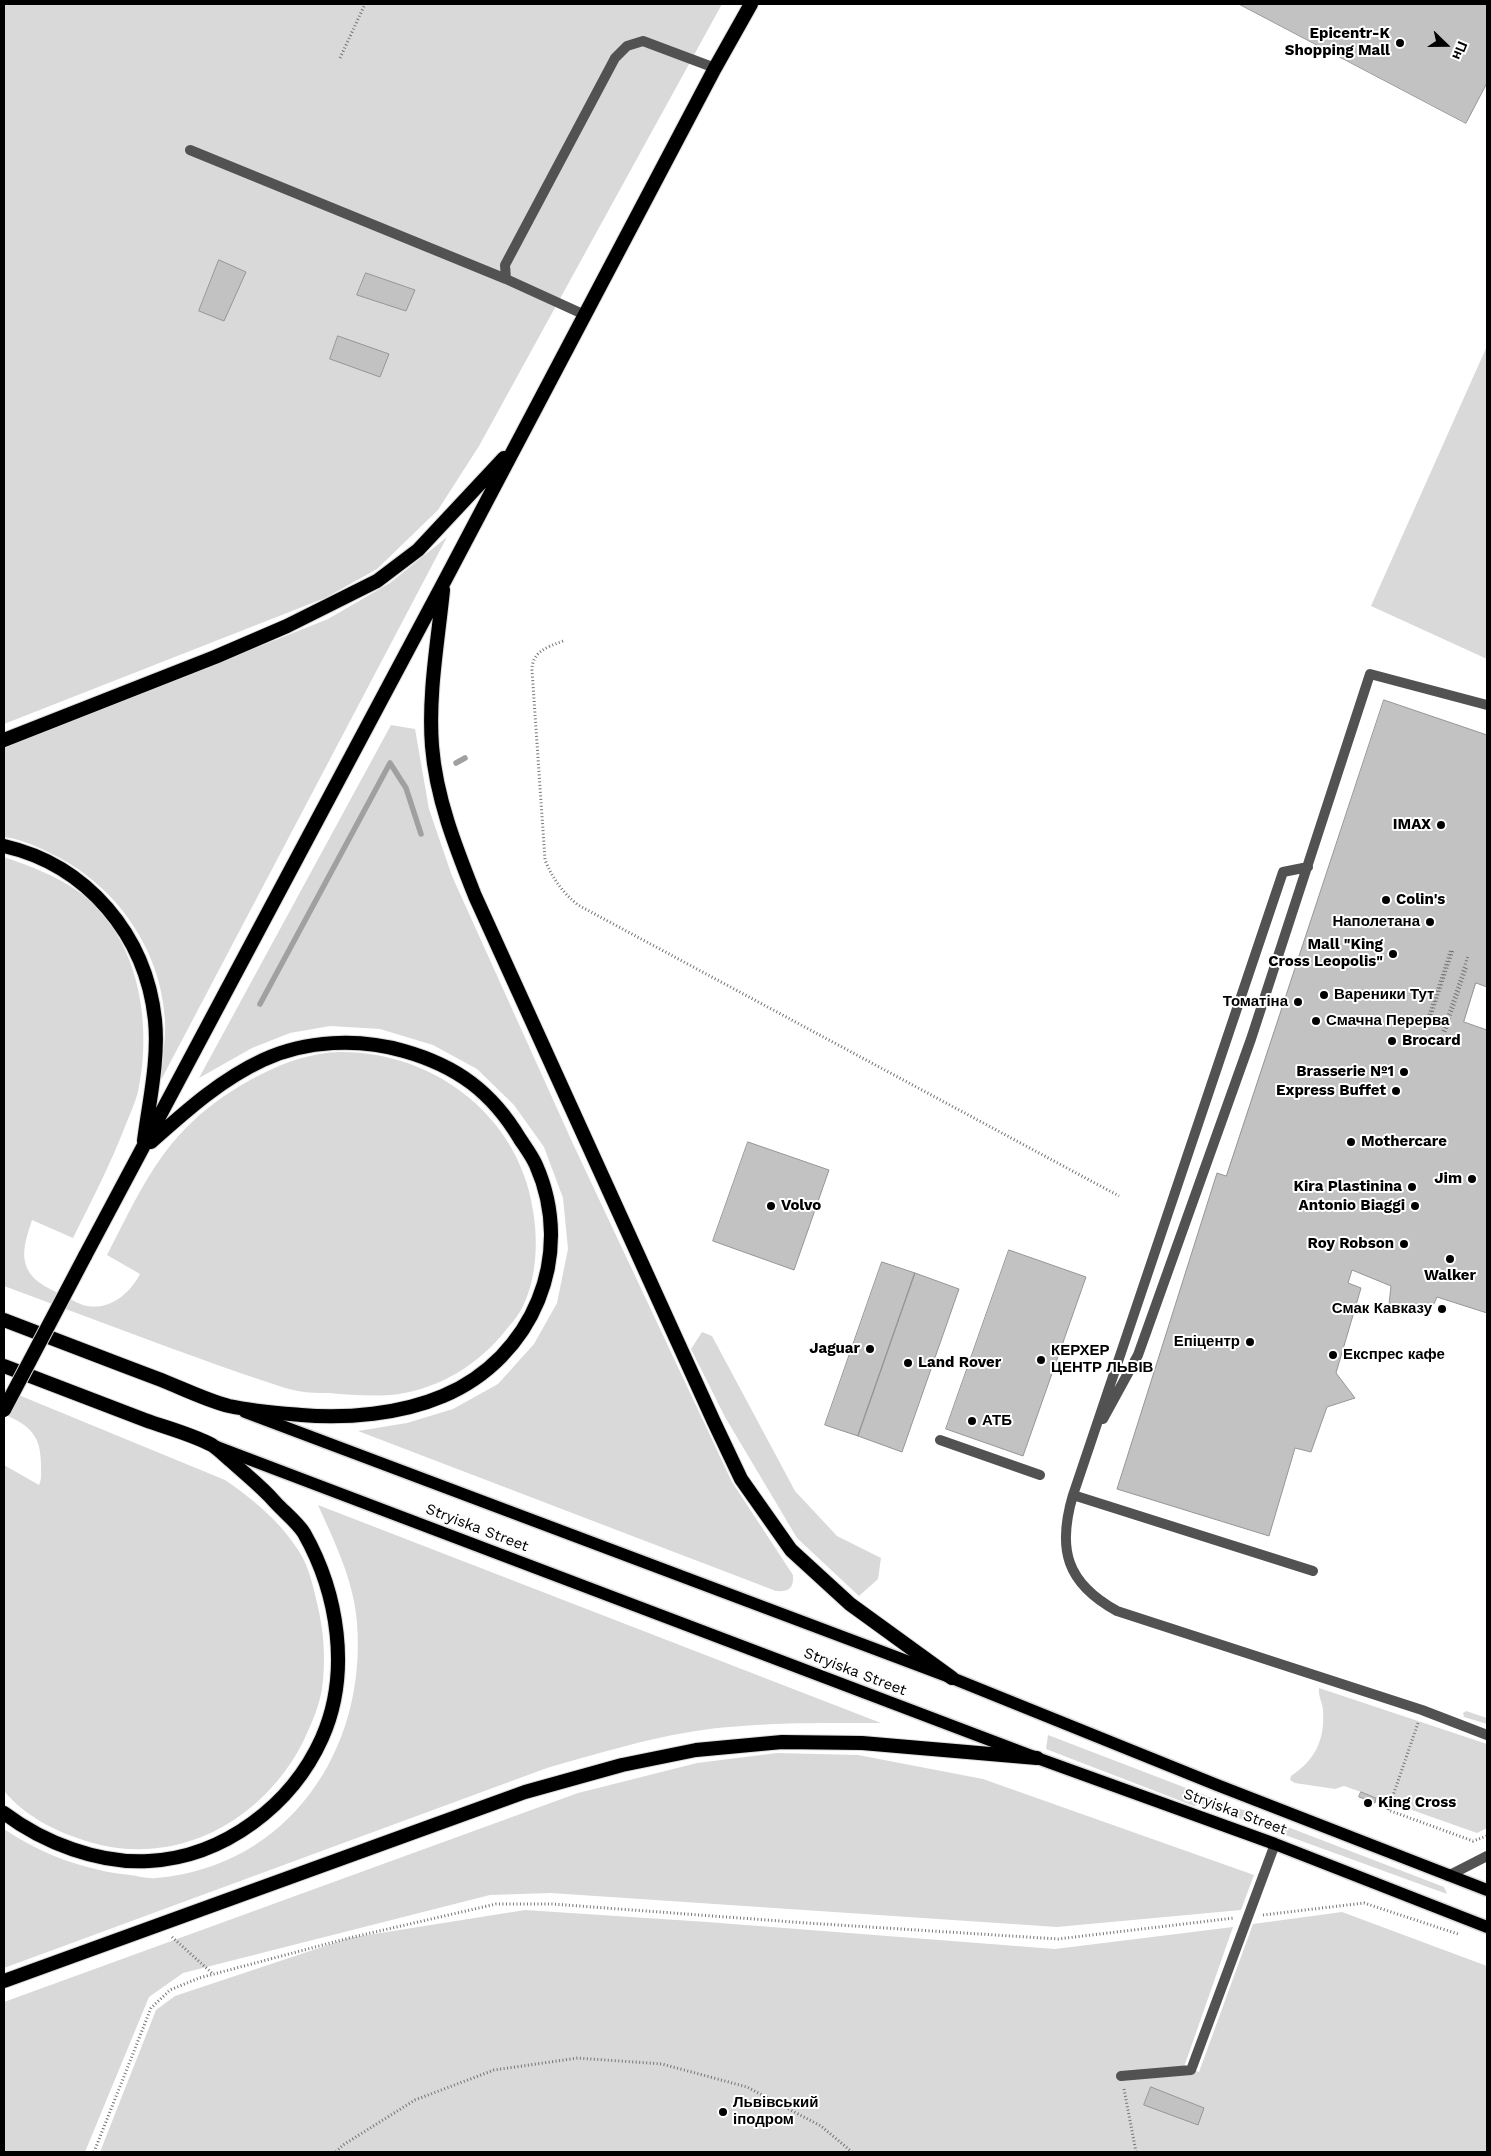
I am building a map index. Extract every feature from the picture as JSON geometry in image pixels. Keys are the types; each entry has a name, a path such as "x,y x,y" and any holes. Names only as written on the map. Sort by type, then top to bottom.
{"highway":[{"path":"4,1410 517,445 715,68 751,4"},
{"path":"4,740 260,638 377,582 418,550 517,445"},
{"path":"444,582 433,683 432,747 440,794 451,835 475,896 714,1422 741,1479 791,1550 850,1604 952,1678"},
{"path":"4,846 35,855 72,874 93,891 126,935 139,959 148,986 155,1020 155,1061 143,1149"},
{"path":"4,1320 229,1406 303,1415 356,1416 399,1409 443,1396 481,1374 512,1346 529,1323 541,1294 550,1264 551,1232 548,1203 536,1165 514,1129 486,1093 459,1073 429,1058 385,1045 345,1042 307,1047 264,1059 193,1104 143,1149"},
{"path":"4,1366 213,1446 265,1491 303,1532 326,1581 336,1625 337,1675 334,1702 322,1738 304,1771 282,1797 258,1820 224,1842 190,1854 150,1861 108,1859 78,1850 22,1826 4,1813"},
{"path":"4,1981 524,1792 622,1765 696,1750 782,1742 862,1744 1037,1758"}],"main road":[{"name":"Stryiska Street","path":"229,1406 952,1678 1099,1738 1487,1890"},
{"name":"Stryiska Street","path":"213,1446 1037,1758 1275,1844 1487,1927"}],"lane":[{"path":"506,279 505,265 615,58 627,46 643,41 715,68"},
{"path":"190,150 506,279 585,315"},
{"path":"1090,1443 1138,1355 1252,1039 1370,674 1487,706"},
{"path":"1308,867 1283,872 1066,1516 1064,1540 1070,1564 1081,1584 1098,1601 1117,1611 1422,1710 1487,1734"},
{"path":"940,1440 1040,1475"},
{"path":"1073,1495 1313,1571"},
{"path":"1121,2076 1191,2070 1246,1917 1275,1844"},
{"path":"1448,1876 1487,1856"}],"path":[{"path":"340,58 365,4"},
{"path":"562,642 540,650 536,654 532,664 532,675 545,860 552,877 564,894 587,910 1119,1196"},
{"path":"1427,1025 1452,949"},
{"path":"1444,1032 1469,957"},
{"path":"1422,1710 1388,1810 1473,1841 1487,1836"},
{"path":"94,2152 151,2008 170,1990 199,1978 240,1967 350,1938 496,1904 552,1904 1058,1939 1364,1903 1460,1935"},
{"path":"336,2152 343,2145 415,2100 494,2070 578,2058 662,2064 746,2087 821,2126 852,2152"},
{"path":"1121,2076 1136,2152"}],"shaded area":[{"path":"4,4 722,4 479,446 438,510 377,569 325,598 4,724"},
{"path":"1487,346 1487,659 1371,606"},
{"path":"447,537 161,1080 165,1035 162,994 155,969 144,945 131,922 97,884 76,868 54,855 36,846 4,837 4,748 328,619 390,583"},
{"path":"391,725 415,729 429,809 452,876 574,1146 732,1482 793,1575 793,1583 787,1590 776,1591 358,1431 407,1423 453,1409 498,1384 534,1344 557,1303 568,1249 563,1198 544,1147 514,1105 477,1069 433,1045 380,1029 330,1026 290,1033 252,1048 199,1078"},
{"path":"4,857 62,881 79,892 99,910 116,932 128,957 137,983 142,1010 144,1038 138,1092 101,1181 73,1238 32,1220 24,1251 25,1262 30,1273 48,1288 83,1305 101,1306 117,1300 130,1289 140,1274 107,1255 154,1168 178,1136 192,1122 241,1085 280,1066 320,1054 339,1052 375,1055 409,1064 440,1078 469,1097 493,1121 513,1150 526,1182 535,1228 536,1252 533,1276 521,1310 512,1323 484,1353 445,1380 415,1391 373,1396 306,1392 286,1388 229,1369 4,1286"},
{"path":"702,1332 712,1336 795,1491 837,1536 881,1558 878,1579 859,1596 797,1538 725,1417 691,1349"},
{"path":"4,1389 225,1480 246,1495 276,1522 293,1542 306,1564 319,1614 324,1646 321,1696 317,1709 303,1742 285,1771 263,1796 238,1817 211,1833 181,1844 149,1849 116,1848 83,1840 50,1827 21,1808 4,1791 4,1465 39,1485 41,1473 39,1446 36,1439 21,1423 4,1414"},
{"path":"318,1505 881,1723 748,1725 683,1733 592,1755 547,1768 4,1968 4,1829 49,1854 64,1860 113,1873 156,1878 203,1869 244,1851 280,1826 310,1794 333,1757 348,1715 357,1670 357,1623 352,1592 343,1562"},
{"path":"1319,1688 1487,1744 1487,1828 1477,1833 1344,1786 1335,1789 1295,1783 1290,1780 1291,1776 1312,1756 1320,1740 1323,1711"},
{"path":"1466,1711 1487,1718 1487,1724 1464,1717 1463,1713"},
{"path":"1048,1735 1444,1887 1447,1894 1200,1804 1194,1806 1046,1749"},
{"path":"777,1753 858,1755 983,1779 1254,1875 1241,1910 1057,1927 551,1893 490,1895 183,1973 149,1997 85,2152 4,2152 4,2002 578,1793 697,1763"},
{"path":"525,1910 1055,1949 1233,1927 1184,2067 1199,2072 1253,1924 1342,1912 1487,1966 1487,2152 100,2152 156,2010 175,1996 349,1938"}],"building":[{"name":"Epicentr-K Shopping Mall","path":"1239,4 1487,4 1487,83 1466,123"},
{"path":"219,260 246,272 224,321 199,311"},
{"path":"366,273 415,290 406,311 357,295"},
{"path":"338,336 389,354 380,377 330,359"},
{"name":"Mall \"King Cross Leopolis\"","path":"1384,700 1487,735 1487,1313 1437,1297 1432,1308 1389,1304 1391,1286 1352,1270 1348,1283 1361,1288 1336,1373 1355,1398 1327,1407 1311,1452 1295,1448 1269,1536 1117,1489 1217,1173 1226,1176"},
{"path":"1476,983 1487,987 1487,1030 1464,1022"},
{"name":"Volvo","path":"748,1142 829,1170 794,1270 713,1241"},
{"path":"1009,1250 1086,1277 1023,1456 946,1429"},
{"name":"Jaguar","path":"882,1262 915,1273 858,1436 825,1425"},
{"name":"Land Rover","path":"915,1273 959,1289 902,1452 858,1436"},
{"path":"1361,1792 1376,1798 1375,1803 1359,1797"},
{"path":"1151,2087 1204,2108 1198,2125 1144,2105"}],"waterway":[{"path":"456,763 465,758"},
{"path":"260,1004 390,763 406,788 421,834"}],"place":[{"name":"Epicentr-K Shopping Mall","path":"1400,43"},
{"name":"IMAX","path":"1441,825"},
{"name":"Colin's","path":"1386,900"},
{"name":"Наполетана","path":"1430,922"},
{"name":"Mall \"King Cross Leopolis\"","path":"1393,954"},
{"name":"Вареники Тут","path":"1324,995"},
{"name":"Томатіна","path":"1298,1002"},
{"name":"Смачна Перерва","path":"1316,1021"},
{"name":"Brocard","path":"1392,1041"},
{"name":"Brasserie №1","path":"1404,1072"},
{"name":"Express Buffet","path":"1396,1091"},
{"name":"Mothercare","path":"1351,1142"},
{"name":"Jim","path":"1472,1179"},
{"name":"Kira Plastinina","path":"1412,1187"},
{"name":"Volvo","path":"771,1206"},
{"name":"Antonio Biaggi","path":"1415,1206"},
{"name":"Roy Robson","path":"1404,1244"},
{"name":"Walker","path":"1450,1259"},
{"name":"Смак Кавказу","path":"1442,1309"},
{"name":"Епіцентр","path":"1250,1342"},
{"name":"Jaguar","path":"870,1349"},
{"name":"Експрес кафе","path":"1333,1355"},
{"name":"КЕРХЕР ЦЕНТР ЛЬВІВ","path":"1041,1360"},
{"name":"Land Rover","path":"908,1363"},
{"name":"АТБ","path":"972,1421"},
{"name":"King Cross","path":"1368,1803"},
{"name":"Львівський іподром","path":"723,2112"}]}
